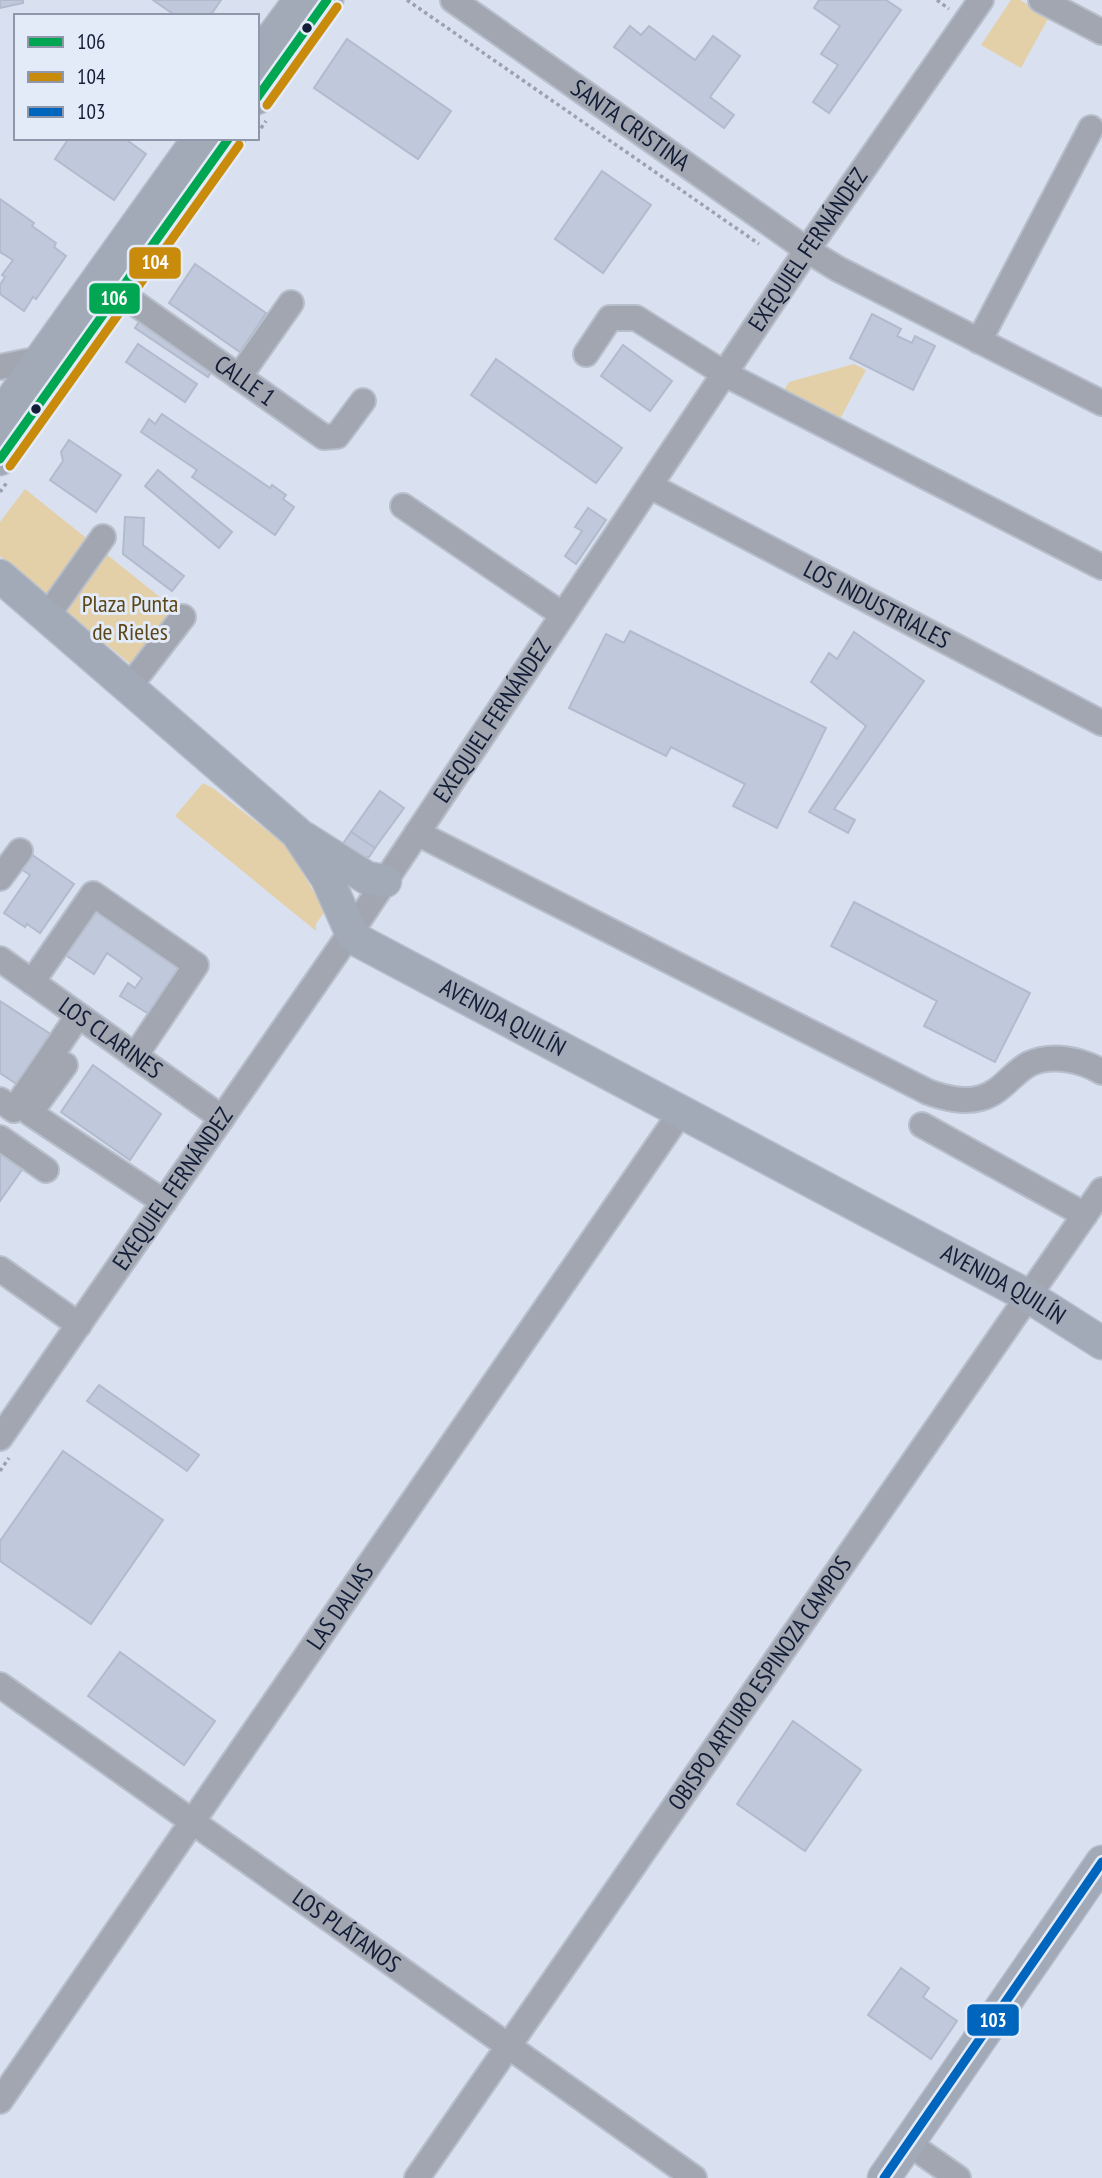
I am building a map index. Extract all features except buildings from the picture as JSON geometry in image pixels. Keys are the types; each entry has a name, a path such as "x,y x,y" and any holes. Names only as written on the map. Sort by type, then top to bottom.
{"main road":[{"path":"259,55 300,0"},
{"path":"259,95 327,0"},
{"path":"0,416 198,140"},
{"path":"0,458 228,140"},
{"name":"AVENIDA QUILÍN","path":"0,576 297,833 327,878 351,932 359,941 1028,1296 1102,1343"},
{"path":"297,833 368,878 385,881"},
{"path":"884,2178 1102,1863"}],"street":[{"name":"SANTA CRISTINA","path":"453,0 838,270 1102,403"},
{"path":"1041,0 1102,32"},
{"name":"EXEQUIEL FERNÁNDEZ","path":"0,1438 9,1407 79,1325 351,932 970,5"},
{"path":"979,341 1091,128"},
{"name":"CALLE 1","path":"119,292 328,439 337,436 363,401"},
{"path":"239,377 291,303"},
{"path":"586,354 610,317 636,318 725,374 1102,567"},
{"path":"0,367 40,359"},
{"name":"LOS INDUSTRIALES","path":"650,486 1102,723"},
{"path":"403,506 563,615"},
{"path":"47,617 103,537"},
{"path":"129,687 183,617"},
{"path":"417,833 928,1093 957,1100 978,1099 997,1092 1029,1065 1042,1061 1068,1059 1085,1062 1102,1072"},
{"path":"0,878 20,851"},
{"path":"32,982 93,894 196,965 135,1056"},
{"name":"LOS CLARINES","path":"0,959 222,1118"},
{"path":"0,1100 15,1110 78,1016"},
{"path":"65,1065 30,1113 164,1202"},
{"name":"LAS DALIAS","path":"0,2101 681,1112"},
{"path":"922,1125 1097,1200"},
{"path":"0,1138 46,1170"},
{"name":"OBISPO ARTURO ESPINOZA CAMPOS","path":"417,2178 1097,1200"},
{"path":"0,1269 79,1325"},
{"name":"LOS PLÁTANOS","path":"0,1685 694,2178"},
{"path":"908,2143 958,2178"}],"path":[{"path":"407,0 769,252"},
{"path":"937,0 970,5"}],"green space":[{"path":"1011,0 1020,0 1049,17 1021,68 981,45"},
{"path":"854,364 866,370 839,421 783,392 789,382"},
{"name":"Plaza Punta de Rieles","path":"25,489 181,614 135,668 0,556 0,522"},
{"path":"203,783 287,846 325,911 316,924 316,931 175,816"}],"transit line":[{"name":"106","path":"259,95 327,0"},
{"name":"104","path":"267,105 337,7"},
{"name":"106","path":"0,459 228,140"},
{"name":"104","path":"10,466 239,145"},
{"name":"103","path":"884,2178 1102,1862"}]}
